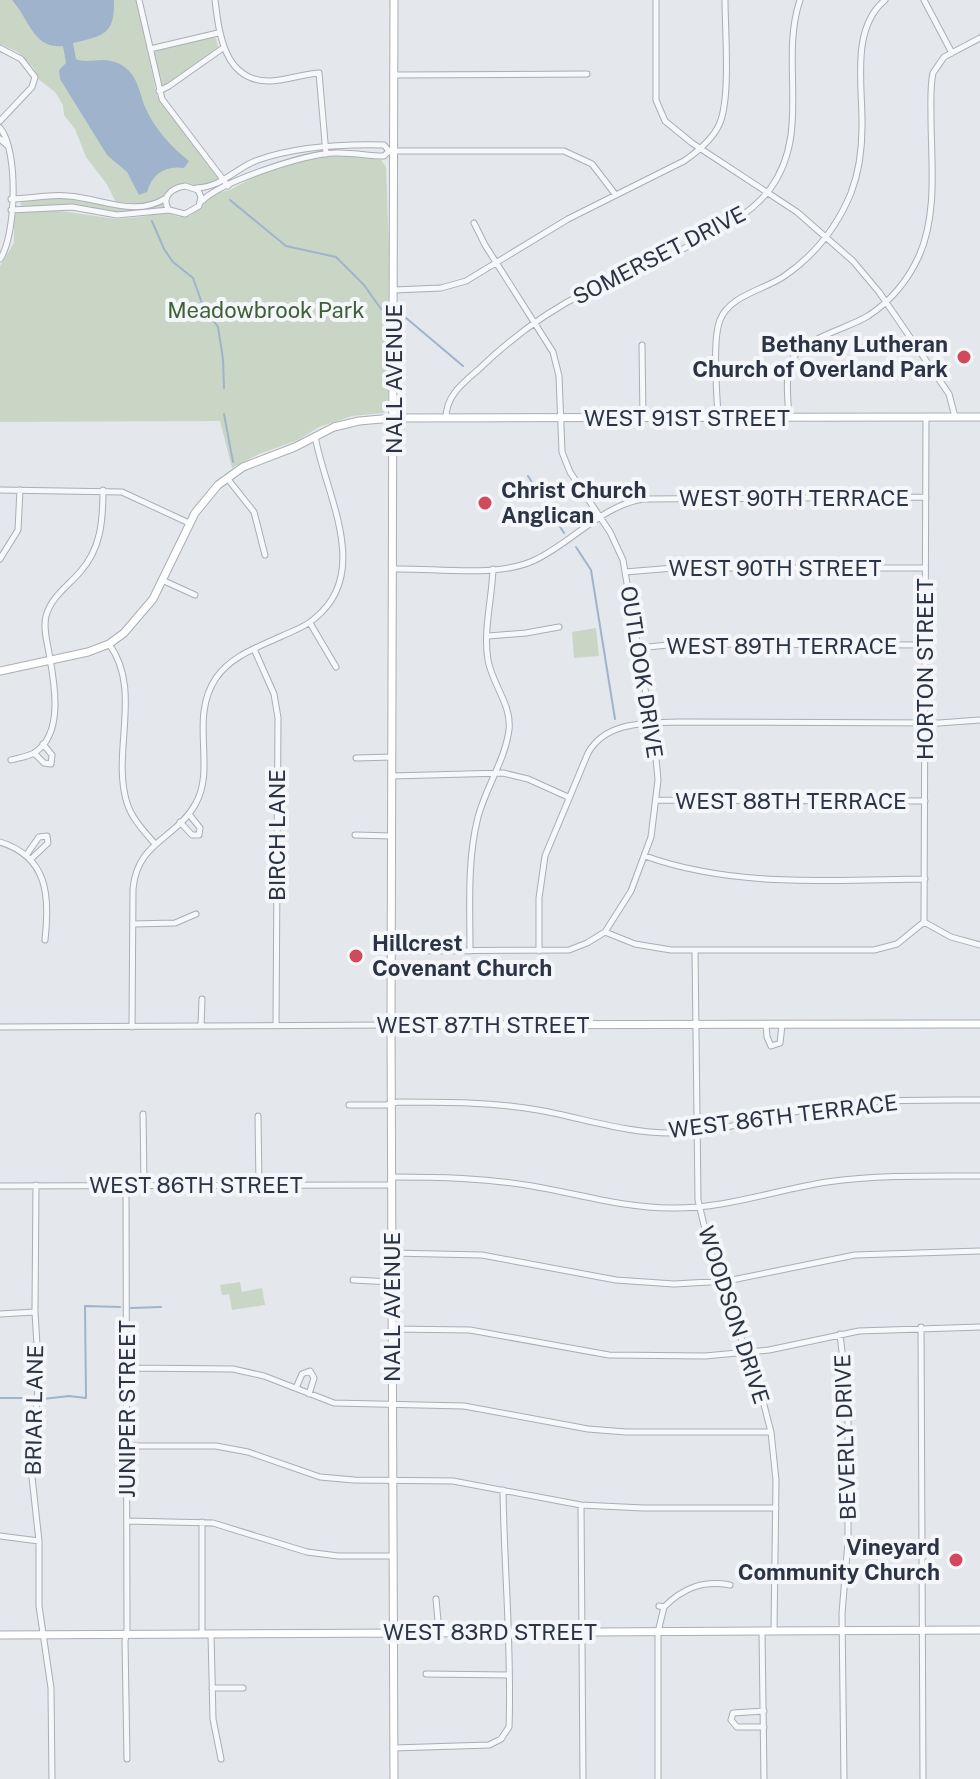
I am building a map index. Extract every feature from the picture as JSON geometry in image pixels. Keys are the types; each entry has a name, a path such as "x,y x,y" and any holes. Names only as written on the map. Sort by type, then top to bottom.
{"street":[{"path":"139,0 159,91 166,105 227,184"},
{"path":"215,0 218,33 223,48 243,73 258,80 274,81 319,73 325,150"},
{"name":"NALL AVENUE","path":"394,0 391,951 394,1779"},
{"path":"656,0 657,106 669,125 828,236 862,271 886,302 949,394 955,417"},
{"path":"394,290 430,290 455,285 568,219 684,161 700,148 717,129 725,105 725,0"},
{"name":"SOMERSET DRIVE","path":"446,419 448,399 534,322 583,293 731,224 754,207 767,192 783,167 791,141 794,31 800,0"},
{"path":"718,417 717,333 721,317 735,302 795,268 828,236 850,196 859,166 863,38 871,16 885,0"},
{"path":"924,0 952,53"},
{"path":"150,49 218,33"},
{"path":"789,417 789,370 794,356 806,345 854,324 886,302 906,279 921,251 931,208 931,80 940,62 980,38"},
{"path":"0,48 21,59 35,80 0,121"},
{"path":"159,91 223,48"},
{"path":"394,75 587,74"},
{"path":"0,128 11,157 9,242 0,259"},
{"path":"0,139 8,146"},
{"path":"11,210 72,207 117,215 169,210 180,214 190,213 208,195 258,160 292,151 384,145 392,151"},
{"path":"11,199 70,196 113,206 139,207 156,204 180,187 227,184 325,150 384,156 392,151 564,151 592,164 615,194"},
{"path":"196,188 202,201"},
{"path":"166,198 169,210"},
{"name":"OUTLOOK DRIVE","path":"474,223 557,364 560,440 566,463 619,550 625,572 657,766 657,800 645,856 631,891 605,932"},
{"path":"642,345 643,418"},
{"name":"HORTON STREET","path":"924,922 926,417"},
{"name":"WEST 91ST STREET","path":"393,418 980,417"},
{"path":"0,671 79,654 109,644 124,633 146,610 189,523 209,494 227,478 253,462 295,447 315,436 359,421 393,418"},
{"path":"132,1027 135,873 142,858 189,814 198,800 202,786 202,719 209,690 223,670 239,657 310,623 337,591 344,556 315,436"},
{"path":"227,478 254,512 265,555"},
{"path":"0,490 103,490 130,494 189,523"},
{"path":"0,559 18,530 20,490"},
{"path":"11,760 34,753 50,730 55,700 45,631 47,613 54,600 83,569 95,548 102,524 103,490"},
{"name":"WEST 90TH TERRACE","path":"394,569 519,566 537,559 623,503 643,499 926,497"},
{"name":"WEST 90TH STREET","path":"625,572 674,568 925,568"},
{"path":"470,951 470,873 474,838 484,796 508,734 509,719 491,672 488,636 493,569"},
{"path":"162,580 195,595"},
{"path":"310,623 336,667"},
{"path":"488,636 559,627"},
{"path":"109,644 119,660 124,680 126,801 137,823 155,844"},
{"name":"WEST 89TH TERRACE","path":"638,648 678,644 925,645"},
{"name":"BIRCH LANE","path":"254,649 274,694 278,718 276,1026"},
{"path":"539,951 542,869 550,840 594,744 606,733 651,724 980,720"},
{"path":"34,753 44,763 51,764 52,755 43,744"},
{"path":"356,758 392,757"},
{"path":"392,776 493,773 528,779 568,797"},
{"name":"WEST 88TH TERRACE","path":"657,800 925,801"},
{"path":"180,822 192,835 199,835 200,828 189,814"},
{"path":"355,835 392,836"},
{"path":"0,842 29,856 46,891 45,940"},
{"path":"645,856 685,870 744,878 925,879"},
{"path":"133,924 175,923 196,914"},
{"path":"391,951 569,950 605,932 649,948 874,950 897,944 924,922 951,937 980,945"},
{"name":"WOODSON DRIVE","path":"695,950 695,1131 699,1207 771,1432 776,1508 774,1631"},
{"path":"201,1026 202,999"},
{"name":"WEST 87TH STREET","path":"0,1027 980,1024"},
{"path":"766,1025 771,1046 780,1043 782,1025"},
{"name":"WEST 86TH TERRACE","path":"349,1105 453,1102 514,1106 625,1129 669,1133 849,1103 980,1100"},
{"path":"143,1114 144,1184"},
{"path":"258,1116 259,1185"},
{"name":"WEST 86TH STREET","path":"0,1186 259,1185 484,1179 630,1206 699,1207 859,1178 980,1176"},
{"name":"JUNIPER STREET","path":"126,1184 127,1759"},
{"name":"BRIAR LANE","path":"36,1185 35,1312 39,1378 31,1468 39,1541 39,1597 51,1688 52,1779"},
{"path":"392,1253 482,1255 640,1283 721,1281 855,1255 980,1251"},
{"path":"353,1280 392,1282"},
{"path":"0,1314 35,1312"},
{"path":"921,1327 923,1779"},
{"path":"392,1329 470,1330 609,1355 705,1356 747,1353 884,1328 980,1327"},
{"name":"BEVERLY DRIVE","path":"840,1334 848,1404 848,1542 843,1630 844,1779"},
{"path":"127,1368 233,1369 264,1376 342,1405 464,1406 561,1426 603,1431 771,1432"},
{"path":"296,1389 303,1372 310,1371 314,1378 309,1394"},
{"path":"127,1446 216,1446 248,1452 320,1477 453,1481 581,1505 776,1508"},
{"path":"393,1748 489,1745 501,1739 509,1727 503,1490"},
{"path":"581,1505 583,1779"},
{"path":"127,1521 202,1522 234,1527 275,1544 307,1552 338,1556 392,1556"},
{"path":"202,1522 213,1719 221,1759"},
{"path":"0,1536 39,1541"},
{"path":"658,1779 658,1632 662,1607 695,1586 713,1582 730,1585"},
{"path":"436,1599 439,1632"},
{"name":"WEST 83RD STREET","path":"0,1635 980,1630"},
{"path":"762,1631 764,1779"},
{"path":"426,1674 509,1675"},
{"path":"212,1688 243,1688"},
{"path":"764,1711 737,1711 731,1720 737,1727 764,1727"}],"green space":[{"path":"0,0 137,0 157,96 219,178 217,183 201,187 179,185 147,204 116,202 86,157 55,92 38,79 34,68 18,52 0,44"},
{"path":"213,37 218,47 165,86 161,84 154,51"},
{"name":"Meadowbrook Park","path":"336,155 381,160 386,167 388,408 383,413 352,416 319,427 298,440 232,468 220,421 0,422 0,266 14,243 16,213 47,209 116,219 164,212 179,217 189,216 214,193 230,190 257,175 317,157"},
{"path":"61,197 126,208 164,203 165,207 114,213 62,205 23,207 20,204 24,200"},
{"path":"596,628 599,656 574,658 572,632"},
{"path":"240,1282 242,1292 262,1288 265,1305 232,1310 229,1294 222,1295 220,1285"}],"water":[{"path":"12,0 114,0 110,27 100,35 73,43 76,59 116,62 128,70 154,124 189,161 184,168 160,172 147,192 139,195 127,172 107,155 60,79 59,70 66,63 63,46 53,46 38,38"}],"waterway":[{"path":"230,200 286,246 336,257 364,285 381,309"},
{"path":"152,221 173,262 193,278 203,306 218,327 224,388"},
{"path":"405,317 463,366"},
{"path":"224,414 233,462"},
{"path":"528,476 564,533"},
{"path":"576,547 591,570 615,719"},
{"path":"43,1399 86,1398 85,1306 120,1307"},
{"path":"131,1308 161,1307"},
{"path":"0,1398 33,1398"}],"place":[{"name":"Bethany Lutheran Church of Overland Park","path":"964,357"},
{"name":"Christ Church Anglican","path":"485,503"},
{"name":"Hillcrest Covenant Church","path":"356,956"},
{"name":"Vineyard Community Church","path":"956,1560"}]}
